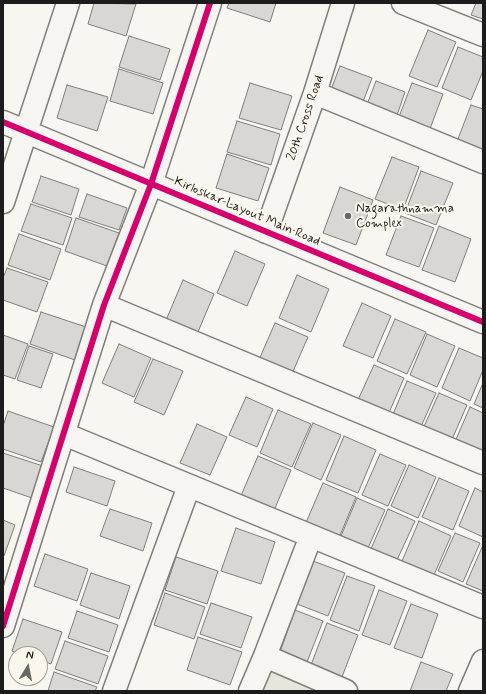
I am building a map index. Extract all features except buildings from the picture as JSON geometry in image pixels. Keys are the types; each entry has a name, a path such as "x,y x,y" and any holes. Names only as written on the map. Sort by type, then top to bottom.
{"street":[{"path":"3,202 68,3"},
{"path":"3,626 104,305 151,184 210,3"},
{"name":"20th Cross Road","path":"266,232 315,93 343,3"},
{"path":"403,3 483,36"},
{"path":"315,93 483,162"},
{"name":"Kirloskar Layout Main Road","path":"3,122 483,322"},
{"path":"104,305 483,463"},
{"path":"64,434 483,607"},
{"path":"114,691 189,486"},
{"path":"250,691 311,536"},
{"path":"265,656 346,691"},
{"path":"470,691 483,661"}],"shaded area":[{"path":"267,666 327,691 257,691"}],"cycle path":[{"path":"3,626 104,305 151,184 210,3"},
{"path":"3,122 483,322"}],"place":[{"name":"Nagarathnamma Complex","path":"348,216"}]}
